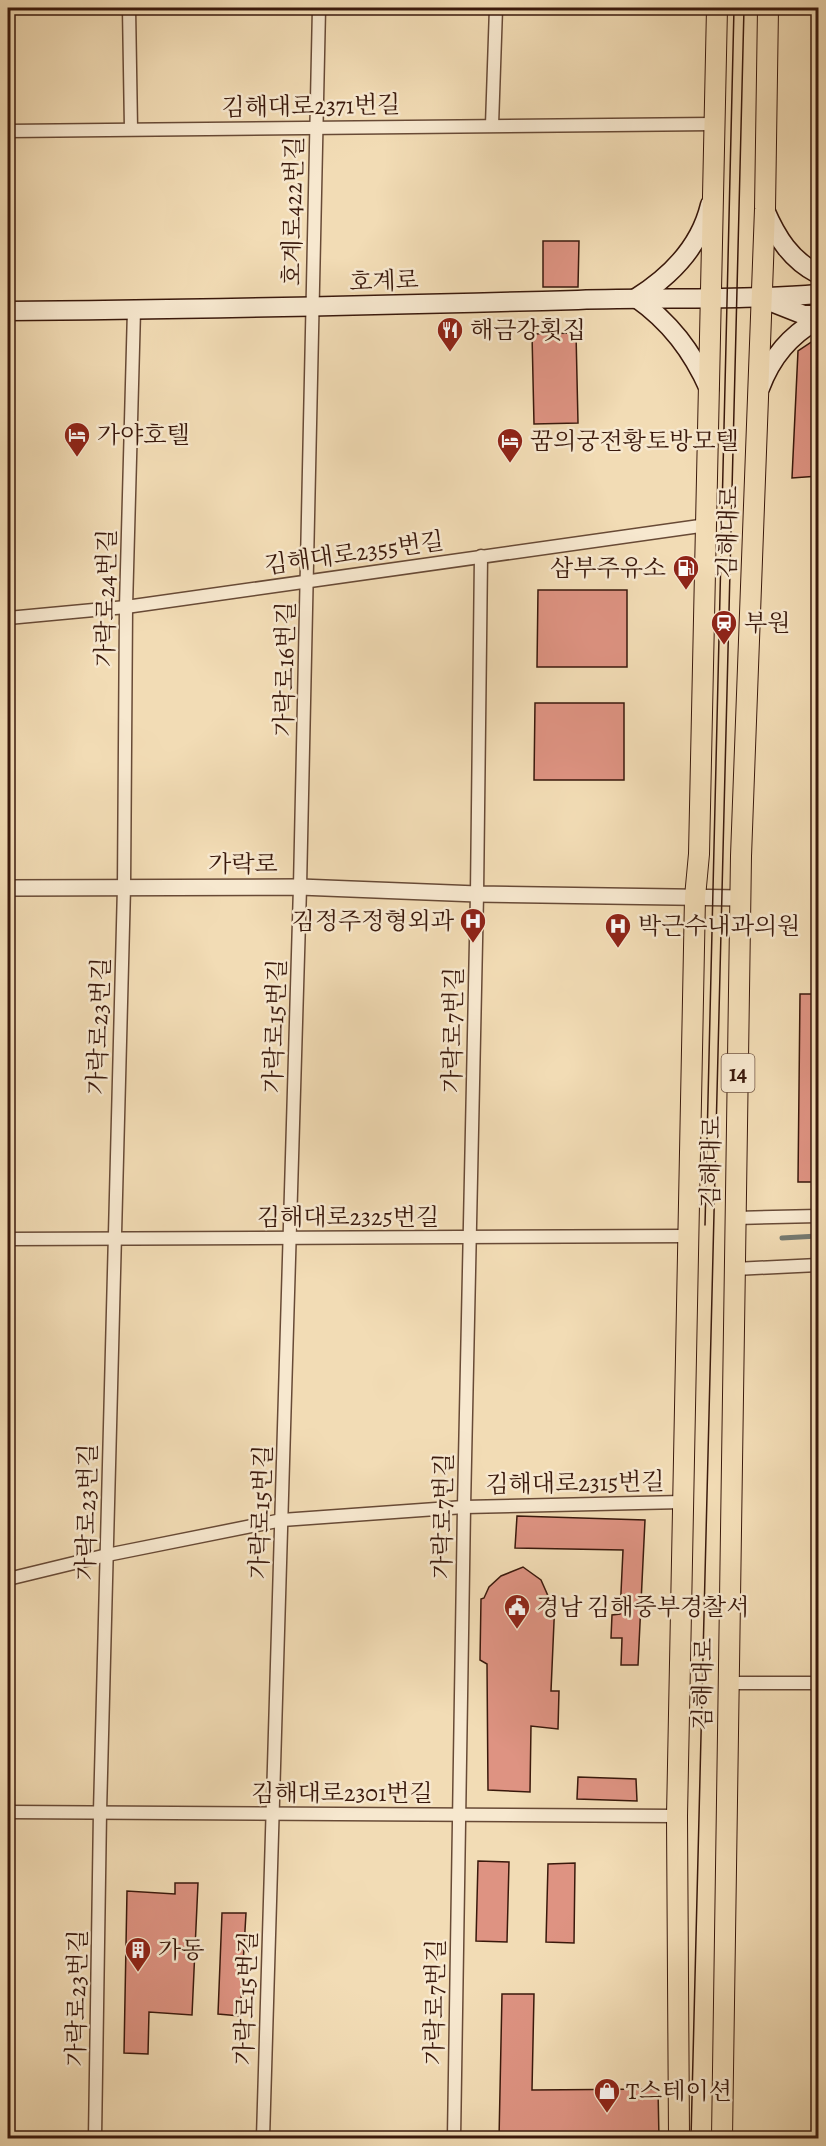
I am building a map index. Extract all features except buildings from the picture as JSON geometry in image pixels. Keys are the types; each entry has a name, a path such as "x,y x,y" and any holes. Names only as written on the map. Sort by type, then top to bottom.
{"main road":[{"name":"김해대로","path":"679,2139 677,1816 682,1502 695,897 699,854 707,525 717,8"},
{"name":"김해대로","path":"722,2139 741,898 765,209 768,8"},
{"path":"710,389 693,357 672,328 636,298 660,283 680,264 696,241 708,216 714,189"},
{"path":"765,209 774,232 789,252 819,274"},
{"name":"호계로","path":"8,311 312,307 636,298 761,298 819,294"},
{"name":"호계로","path":"761,298 804,315 819,317"},
{"path":"758,392 767,369 781,348 819,317"}],"street":[{"path":"129,8 131,129"},
{"name":"호계로422번길","path":"312,307 320,8"},
{"path":"492,125 496,8"},
{"name":"김해대로2371번길","path":"8,131 713,124"},
{"name":"가락로16번길","path":"300,887 312,307"},
{"name":"가락로24번길","path":"124,887 126,606 134,310"},
{"name":"김해대로2355번길","path":"8,618 126,606 707,525"},
{"path":"477,894 481,556"},
{"name":"가락로23번길","path":"95,2139 100,1812 124,887"},
{"name":"가락로","path":"8,888 300,887 477,894 741,898"},
{"name":"가락로15번길","path":"263,2139 300,887"},
{"name":"가락로7번길","path":"454,2139 477,894"},
{"path":"736,1218 819,1216"},
{"name":"김해대로2325번길","path":"8,1239 688,1236"},
{"path":"735,1269 819,1265"},
{"name":"김해대로2315번길","path":"8,1579 107,1555 282,1520 464,1507 682,1502"},
{"path":"729,1683 819,1683"},
{"name":"김해대로2301번길","path":"8,1812 677,1816"}],"waterway":[{"path":"782,1238 818,1236"}],"tram line":[{"path":"705,1225 734,8"},
{"path":"691,2138 744,8"}],"place":[{"name":"해금강횟집","path":"450,353"},
{"name":"가야호텔","path":"77,458"},
{"name":"꿈의궁전황토방모텔","path":"510,464"},
{"name":"삼부주유소","path":"686,591"},
{"name":"부원","path":"724,646"},
{"name":"김정주정형외과","path":"473,944"},
{"name":"박근수내과의원","path":"618,949"},
{"name":"경남 김해중부경찰서","path":"517,1630"},
{"name":"가동","path":"138,1973"},
{"name":"T스테이션","path":"607,2114"}]}
